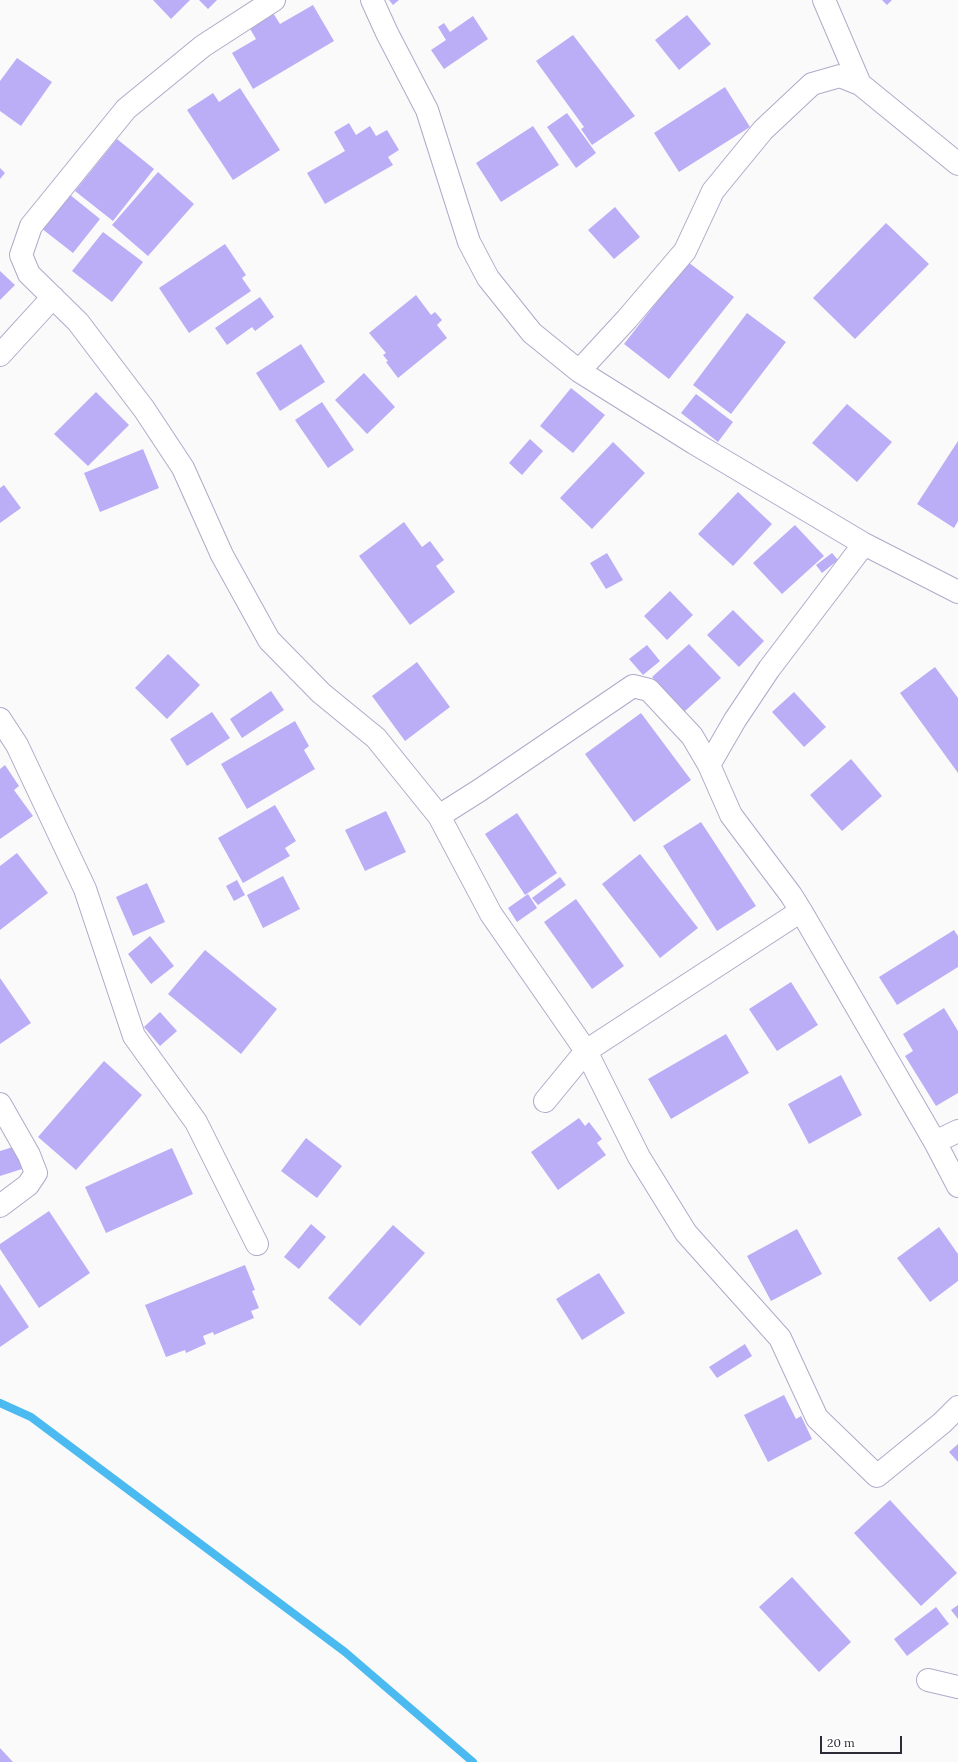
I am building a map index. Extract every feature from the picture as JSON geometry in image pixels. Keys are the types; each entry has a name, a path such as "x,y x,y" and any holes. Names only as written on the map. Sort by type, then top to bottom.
{"street":[{"path":"274,0 203,46 126,109 31,226 21,255 29,274 78,322 144,409 183,468 222,555 269,640 321,693 376,738 439,816 491,914 586,1051 639,1157 686,1233 780,1338 817,1418 877,1476 942,1423 958,1407"},
{"path":"372,0 387,33 427,110 470,242 488,278 532,333 579,371 694,443 864,544 958,592"},
{"path":"824,0 860,84"},
{"path":"579,371 627,319 685,251 713,191 764,130 812,84 840,76 860,84 958,164"},
{"path":"0,355 52,297"},
{"path":"709,764 735,720 769,669 864,544"},
{"path":"439,816 480,790 633,686 649,690 692,736 709,764 731,815 791,894 935,1142 958,1186"},
{"path":"0,718 17,745 85,889 134,1036 196,1122 257,1244"},
{"path":"545,1101 586,1051 801,911"},
{"path":"0,1104 29,1155 36,1173 28,1185 0,1206"},
{"path":"935,1142 958,1131"},
{"path":"928,1680 958,1687"}],"building":[{"path":"153,0 190,0 171,19"},
{"path":"199,0 217,0 208,9"},
{"path":"389,0 399,0 393,5"},
{"path":"882,0 892,0 887,5"},
{"path":"313,5 334,41 253,89 232,53 256,39 249,27 273,13 280,24"},
{"path":"687,15 711,44 679,70 655,40"},
{"path":"473,16 488,39 444,69 431,50 446,40 438,27 444,23 450,32"},
{"path":"573,35 635,116 592,145 581,129 584,127 536,61"},
{"path":"17,58 52,82 21,126 0,111 0,81"},
{"path":"725,87 750,127 679,172 654,133"},
{"path":"240,88 280,150 233,180 187,110 213,93 219,102"},
{"path":"567,113 596,153 576,168 547,127"},
{"path":"349,123 356,135 370,126 376,136 387,130 399,150 388,157 393,165 325,204 307,173 345,151 334,132"},
{"path":"533,126 559,165 501,202 476,163"},
{"path":"117,139 154,169 113,221 75,191"},
{"path":"0,168 5,173 0,179"},
{"path":"158,172 194,204 148,256 112,225"},
{"path":"69,194 100,219 73,253 41,228"},
{"path":"615,207 640,237 614,259 588,230"},
{"path":"886,223 929,264 855,339 813,298"},
{"path":"103,232 143,262 112,302 72,271"},
{"path":"225,244 246,275 242,278 251,291 189,333 159,288"},
{"path":"688,262 734,297 669,379 624,344"},
{"path":"0,271 15,285 0,300"},
{"path":"416,295 431,315 435,312 442,320 437,325 447,338 398,378 386,362 388,361 383,355 386,353 369,333"},
{"path":"260,297 274,317 255,331 252,327 227,345 215,328"},
{"path":"747,313 786,342 731,414 693,385"},
{"path":"301,344 325,382 280,411 256,373"},
{"path":"364,373 395,407 367,434 335,400"},
{"path":"571,388 605,415 573,453 540,426"},
{"path":"96,392 129,425 88,466 54,434"},
{"path":"696,394 733,422 718,442 681,413"},
{"path":"322,402 354,450 328,468 295,420"},
{"path":"847,404 892,442 857,482 812,443"},
{"path":"530,439 543,451 522,475 509,463"},
{"path":"958,441 958,521 954,528 917,504"},
{"path":"613,442 645,473 592,529 560,498"},
{"path":"143,449 159,488 100,512 84,473"},
{"path":"4,485 21,508 0,523 0,488"},
{"path":"738,492 772,524 733,566 698,534"},
{"path":"404,522 422,547 430,541 444,560 436,566 455,592 410,625 359,556"},
{"path":"795,525 824,556 782,594 753,563"},
{"path":"607,553 623,580 606,589 590,563"},
{"path":"832,553 838,560 822,573 816,565"},
{"path":"670,591 693,615 667,640 644,616"},
{"path":"733,610 764,641 739,667 707,635"},
{"path":"689,644 721,678 684,712 652,677"},
{"path":"647,645 660,661 643,675 629,659"},
{"path":"168,654 200,685 167,719 135,688"},
{"path":"417,662 450,707 405,741 372,696"},
{"path":"935,667 958,698 958,773 900,693"},
{"path":"271,691 284,710 242,738 230,719"},
{"path":"794,692 826,727 804,747 772,712"},
{"path":"212,712 230,738 187,766 170,739"},
{"path":"641,713 691,780 634,822 585,754"},
{"path":"295,721 309,746 304,750 315,769 247,809 221,764"},
{"path":"851,759 882,796 842,831 810,795"},
{"path":"5,765 19,786 14,790 33,816 0,839 0,769"},
{"path":"275,805 296,841 285,848 290,856 243,883 218,838"},
{"path":"386,811 406,852 365,871 345,830"},
{"path":"517,813 557,873 525,895 485,834"},
{"path":"701,822 756,906 717,931 663,846"},
{"path":"17,853 48,893 0,930 0,866"},
{"path":"640,854 698,928 660,958 602,884"},
{"path":"283,876 300,909 263,928 247,895"},
{"path":"560,877 566,885 538,905 532,898"},
{"path":"237,880 245,895 234,901 226,886"},
{"path":"147,883 165,922 133,936 116,897"},
{"path":"528,894 537,908 517,922 508,908"},
{"path":"576,899 624,966 592,989 544,922"},
{"path":"954,930 958,936 958,967 897,1005 879,977"},
{"path":"150,936 174,966 151,984 128,954"},
{"path":"205,950 277,1009 241,1054 168,994"},
{"path":"0,978 31,1023 0,1044"},
{"path":"791,982 818,1025 777,1051 749,1009"},
{"path":"944,1008 958,1031 958,1093 936,1106 905,1056 913,1051 903,1034"},
{"path":"160,1012 177,1031 160,1046 144,1027"},
{"path":"726,1034 749,1073 671,1119 648,1079"},
{"path":"104,1061 142,1095 76,1170 38,1137"},
{"path":"841,1075 862,1115 809,1144 788,1104"},
{"path":"579,1118 585,1126 589,1122 602,1139 597,1143 606,1155 558,1190 531,1152"},
{"path":"306,1138 342,1166 317,1198 281,1171"},
{"path":"16,1146 22,1169 0,1176 0,1151"},
{"path":"172,1148 193,1194 106,1233 85,1187"},
{"path":"49,1211 90,1273 39,1308 0,1249 0,1244"},
{"path":"311,1224 326,1237 299,1269 284,1257"},
{"path":"393,1225 425,1253 360,1326 328,1298"},
{"path":"939,1227 958,1254 958,1281 930,1302 897,1258"},
{"path":"797,1229 822,1274 771,1301 747,1256"},
{"path":"245,1265 255,1290 252,1291 259,1308 251,1311 254,1318 214,1335 213,1332 203,1336 206,1344 186,1353 185,1350 166,1357 145,1305"},
{"path":"599,1273 625,1313 582,1340 556,1299"},
{"path":"0,1284 29,1327 0,1347"},
{"path":"745,1344 752,1356 717,1378 709,1367"},
{"path":"784,1395 796,1419 801,1416 812,1439 768,1462 744,1415"},
{"path":"958,1444 958,1462 949,1452"},
{"path":"890,1500 957,1573 921,1606 854,1533"},
{"path":"792,1577 851,1642 819,1672 759,1607"},
{"path":"958,1605 958,1619 951,1610"},
{"path":"936,1607 949,1624 907,1656 894,1639"},
{"path":"0,1748 13,1762 0,1762"}],"waterway":[{"path":"0,1403 31,1417 345,1652 473,1762"}]}
